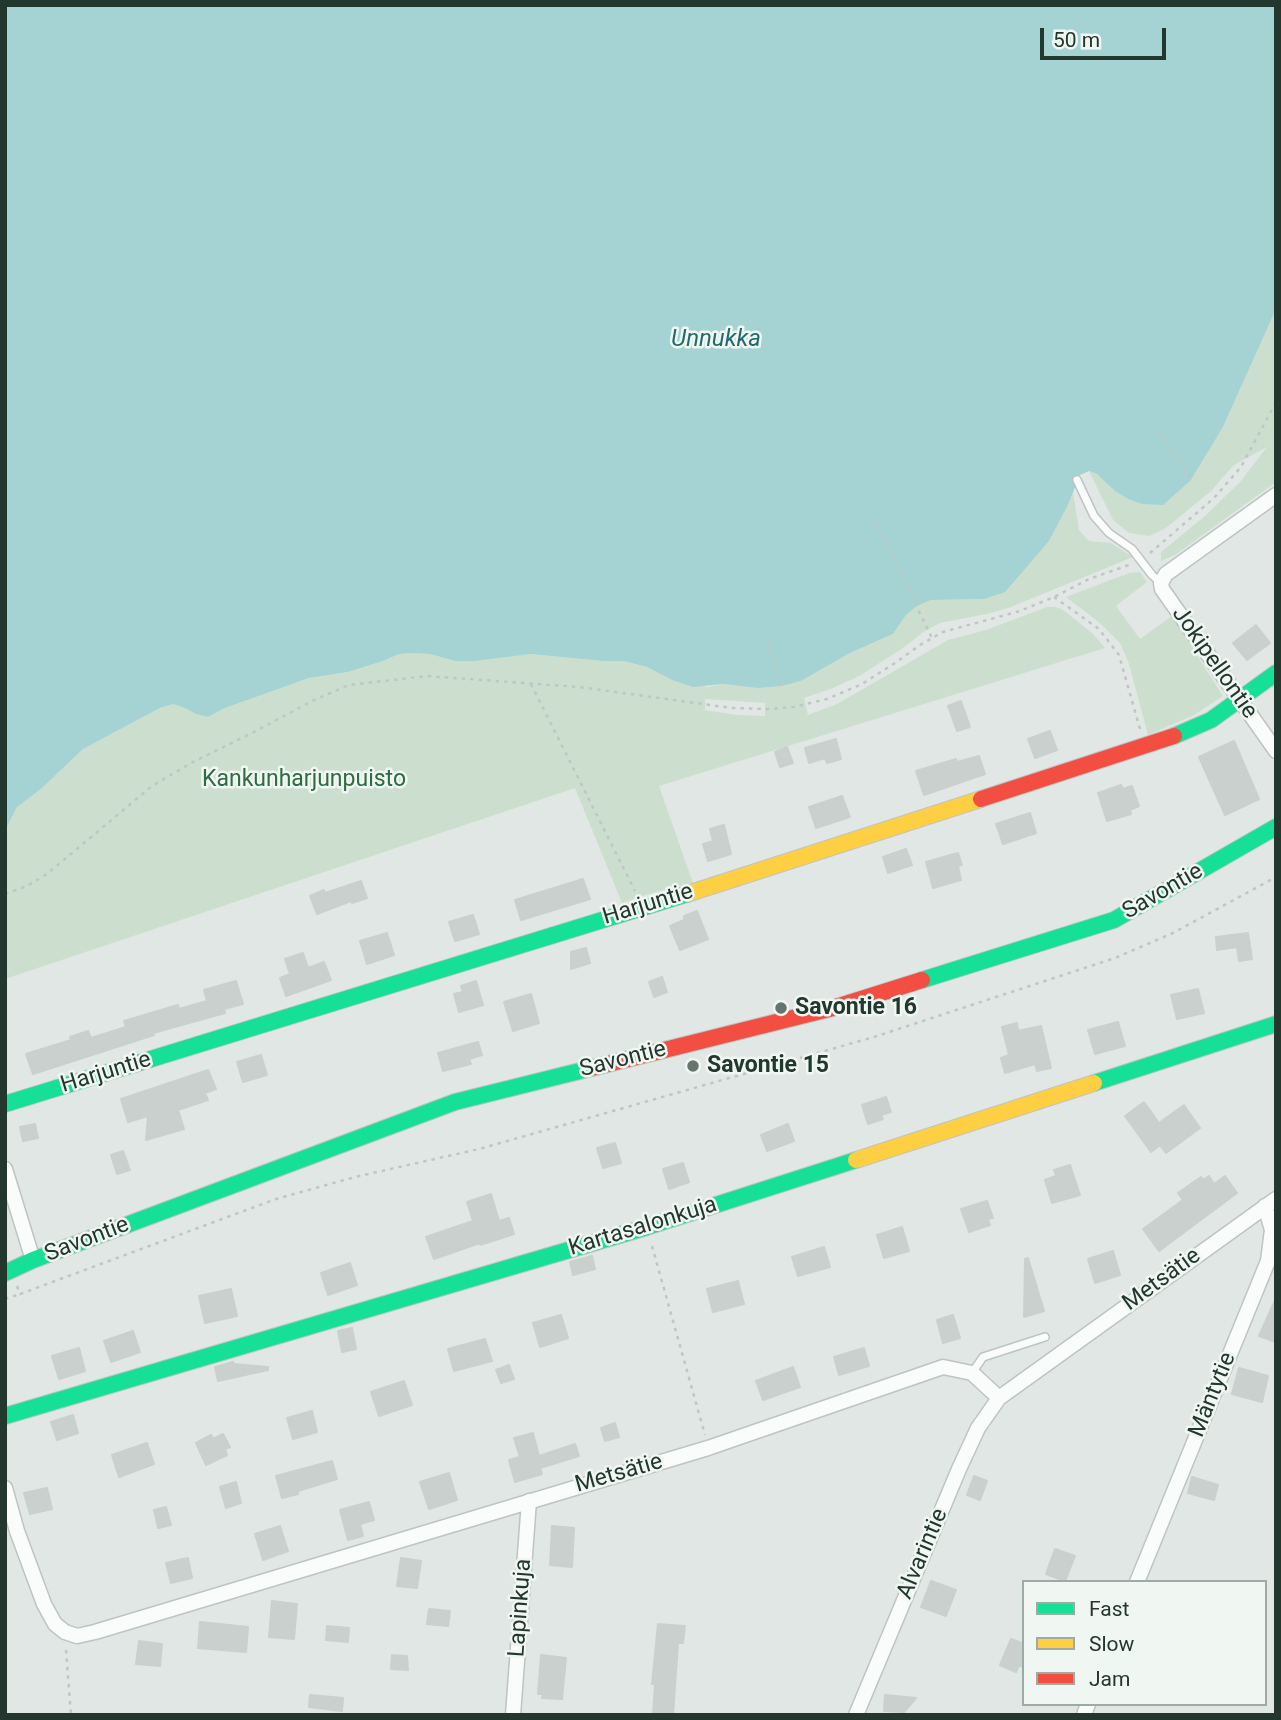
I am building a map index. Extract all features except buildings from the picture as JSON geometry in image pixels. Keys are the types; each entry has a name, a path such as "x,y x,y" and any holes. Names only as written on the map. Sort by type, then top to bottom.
{"street":[{"path":"1163,578 1276,495"},
{"name":"Jokipellontie","path":"1163,578 1162,589 1276,751"},
{"name":"Harjuntie","path":"5,1104 705,888 1145,747 1211,720 1276,673"},
{"name":"Savontie","path":"8,1271 456,1102 833,1008 1114,920 1276,827"},
{"name":"Kartasalonkuja","path":"5,1416 647,1227 1276,1024"},
{"path":"5,1169 33,1260"},
{"name":"Metsätie","path":"999,1398 1270,1202"},
{"name":"Mäntytie","path":"1139,1580 1268,1261 1272,1230 1270,1202"},
{"name":"Metsätie","path":"65,1632 77,1636 95,1632 708,1448 943,1367 972,1373"},
{"path":"972,1373 999,1398"},
{"name":"Alvarintie","path":"856,1715 959,1469 978,1428 999,1398"},
{"path":"5,1489 17,1531 44,1604 55,1624 65,1632"},
{"name":"Lapinkuja","path":"513,1715 529,1501"}],"lane":[{"path":"1077,480 1094,516 1109,533 1132,549 1152,575 1163,578"},
{"path":"972,1373 983,1357 1045,1337"}],"path":[{"path":"5,894 27,886 47,874 152,786 193,762 349,685 427,676 579,687 732,708 794,707 827,699 862,684 943,632 1020,611 1088,579 1142,560 1213,498 1241,467 1276,402"},
{"path":"1156,425 1191,480"},
{"path":"874,519 932,638"},
{"path":"1054,597 1098,629 1119,655 1145,747"},
{"path":"768,642 782,686"},
{"path":"530,683 643,906"},
{"path":"5,1299 276,1199 355,1177 479,1149 874,1037 1115,958 1173,933 1276,877"},
{"path":"647,1227 708,1448"},
{"path":"8,1271 20,1294"},
{"path":"65,1632 71,1715"}],"green space":[{"path":"1276,309 1276,482 1175,555 1161,561 1161,552 1205,516 1240,482 1267,447 1234,465 1211,491 1166,528 1149,536 1129,533 1113,520 1089,471 1107,482 1191,480 1223,427"},
{"name":"Kankunharjunpuisto","path":"1073,492 1079,530 1089,541 1111,543 1133,557 1011,607 940,623 861,675 804,698 808,715 837,704 948,640 986,630 1047,607 1062,609 1093,634 1105,648 659,786 693,883 622,903 575,788 5,979 5,830 17,807 41,789 83,749 160,708 173,704 208,717 225,708 309,678 348,672 399,654 411,653 430,654 455,661 530,654 624,661 647,667 672,680 707,687 723,684 758,688 782,686 801,681 850,653 893,634 906,615 917,606 931,600 984,599 1031,561 1049,541","holes":["705,699 765,703 765,716 705,710"]},
{"path":"1140,572 1147,582 1116,606 1140,639 1172,616 1223,696 1194,715 1148,735 1129,664 1120,643 1101,624 1066,597 1129,573"}],"water":[{"name":"Unnukka","path":"5,5 1276,5 1276,309 1223,427 1191,480 1163,505 1142,504 1128,499 1097,474 1089,471 1080,475 1049,541 1005,592 984,599 931,600 917,606 906,615 893,634 850,653 801,681 758,688 723,684 693,687 647,667 624,661 530,654 455,661 430,654 399,654 348,672 309,678 225,708 208,717 173,704 160,708 83,749 41,789 17,807 5,830"}],"traffic: fast":[{"path":"1174,736 1211,720 1276,673"},
{"path":"922,980 1114,920 1276,827"},
{"path":"5,1104 687,894"},
{"path":"1094,1083 1276,1024"},
{"path":"5,1273 33,1260 455,1102 596,1067"},
{"path":"5,1416 647,1227 856,1160"}],"traffic: slow":[{"path":"687,894 981,799"},
{"path":"856,1160 1094,1083"}],"traffic: jam":[{"path":"981,799 1174,736"},
{"path":"596,1067 833,1008 922,980"}],"place":[{"name":"Savontie 16","path":"781,1008"},
{"name":"Savontie 15","path":"693,1066"}]}
